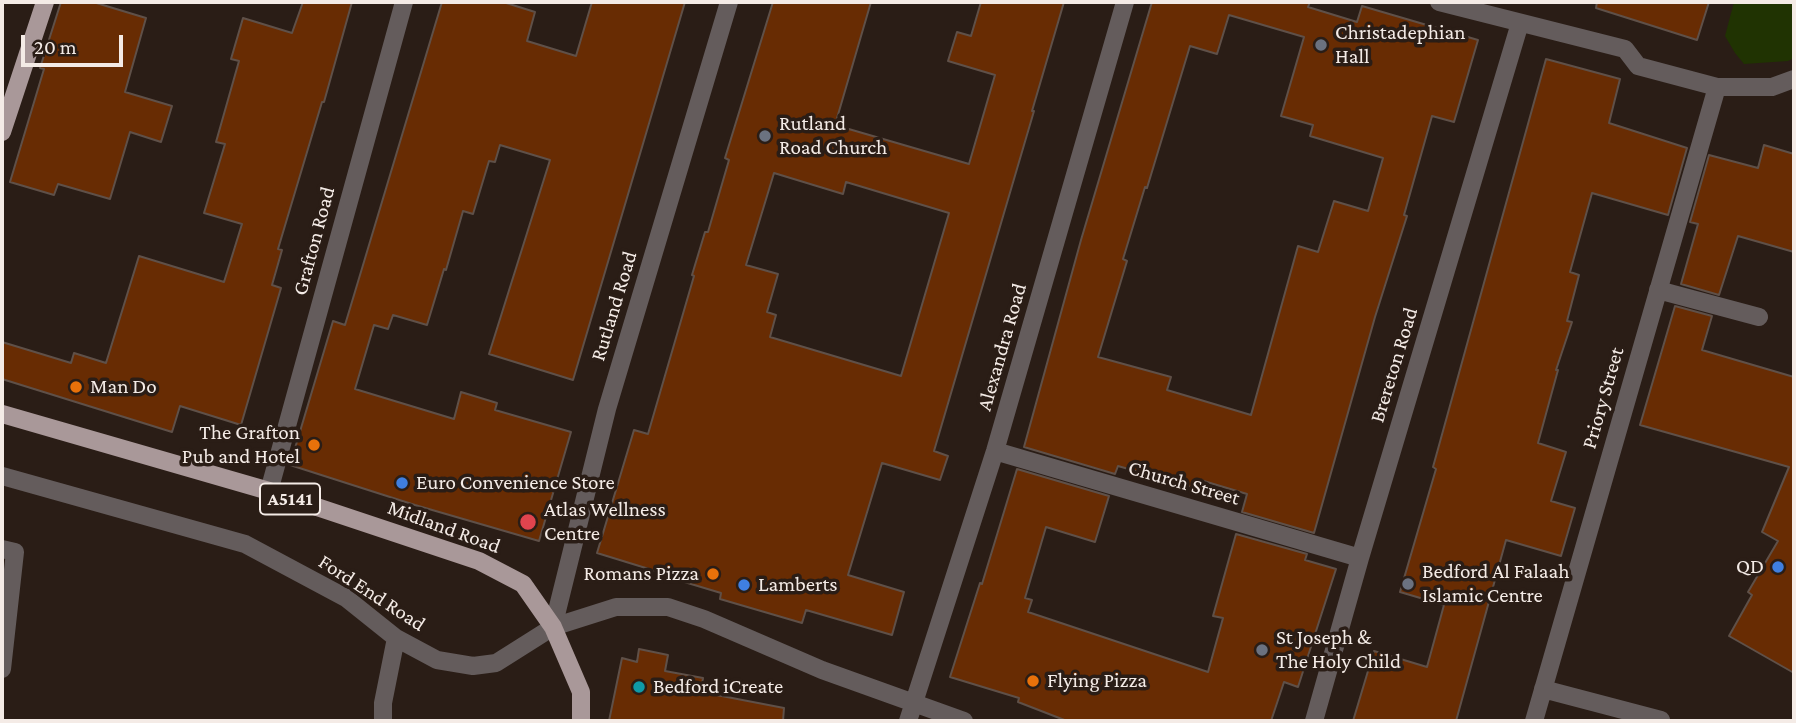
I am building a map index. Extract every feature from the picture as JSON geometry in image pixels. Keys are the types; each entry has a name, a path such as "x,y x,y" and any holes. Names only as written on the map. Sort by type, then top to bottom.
{"main road":[{"path":"2,132 45,2"},
{"name":"Midland Road","path":"2,414 269,491 479,561 523,584 553,626"},
{"name":"A5141","path":"553,626 581,692 581,721"}],"street":[{"name":"Grafton Road","path":"269,491 404,2"},
{"name":"Rutland Road","path":"553,626 607,409 729,2"},
{"name":"Alexandra Road","path":"908,721 995,451 1125,2"},
{"path":"1439,2 1625,49 1639,66 1717,86 1772,87 1794,79"},
{"name":"Brereton Road","path":"1314,721 1520,23"},
{"name":"Priory Street","path":"1534,721 1717,86"},
{"path":"1658,290 1759,317"},
{"name":"Church Street","path":"995,451 1360,558"},
{"name":"Ford End Road","path":"2,477 245,544 346,598 396,638 437,660 473,666 496,663 553,626"},
{"path":"2,549 15,552 2,669"},
{"path":"553,626 616,607 667,607 704,619 822,670 964,721"},
{"path":"383,721 383,703 396,638"},
{"path":"1543,688 1661,720"}],"green space":[{"path":"1734,2 1794,2 1794,58 1788,61 1744,64 1725,36"}],"building":[{"path":"61,2 93,2 146,18 125,92 172,106 161,142 130,132 110,199 58,184 54,195 10,182 44,69 40,68"},
{"path":"303,2 352,2 278,249 282,250 272,285 281,288 241,425 180,406 172,432 2,379 2,342 71,363 74,353 106,363 139,256 224,282 242,224 204,213 225,144 216,142 239,61 231,59 243,18 292,33"},
{"path":"442,2 503,2 535,12 527,41 576,56 592,2 685,2 573,380 489,354 550,160 500,145 495,162 489,161 473,214 463,211 427,325 393,315 388,329 374,325 355,389 454,419 461,392 497,403 495,410 571,432 539,541 290,465 333,321 345,325"},
{"path":"773,2 871,2 835,125 969,164 995,75 948,61 957,32 971,36 981,2 1064,2 934,451 948,456 940,480 882,463 848,575 904,592 892,635 806,610 802,623 720,599 721,593 597,553 634,430 648,434 694,276 692,275 729,160 725,158","holes":["774,173 843,194 846,182 949,213 901,376 770,337 776,315 767,312 778,274 746,265"]},
{"path":"1152,2 1310,2 1308,7 1357,22 1362,6 1478,40 1454,122 1432,116 1404,215 1407,216 1375,317 1314,533 1242,512 1247,494 1197,479 1194,488 1118,466 1115,474 1024,447 1081,240","holes":["1229,15 1304,37 1281,116 1313,125 1310,136 1383,158 1368,211 1334,201 1318,252 1298,246 1251,415 1167,390 1171,377 1098,357 1127,261 1123,259 1190,46 1217,54"]},
{"path":"1597,2 1709,2 1697,40 1596,8"},
{"path":"1546,59 1620,79 1609,123 1687,148 1668,215 1592,193 1570,272 1579,275 1567,321 1572,322 1556,370 1538,443 1566,452 1551,501 1575,508 1561,556 1506,540 1456,721 1353,721 1374,651 1427,667 1444,605 1400,592 1436,469 1433,467"},
{"path":"1764,145 1794,154 1794,252 1738,236 1719,295 1681,284 1698,224 1690,222 1709,155 1758,168"},
{"path":"1675,306 1712,316 1702,350 1794,377 1794,673 1729,636 1752,595 1748,592 1778,541 1762,532 1789,467 1640,425"},
{"path":"1017,469 1109,496 1095,542 1046,527 1025,598 1032,600 1028,612 1208,672 1223,618 1213,616 1236,534 1307,554 1305,560 1336,569 1298,687 1284,682 1271,721 1067,721 1018,702 1019,698 950,677"},
{"path":"639,649 668,655 665,671 703,678 701,692 784,708 783,721 609,721 622,658 637,662"}],"place":[{"name":"Christadephian Hall","path":"1321,45"},
{"name":"Rutland Road Church","path":"765,136"},
{"name":"Man Do","path":"76,387"},
{"name":"The Grafton Pub and Hotel","path":"314,445"},
{"name":"Euro Convenience Store","path":"402,483"},
{"name":"Atlas Wellness Centre","path":"528,522"},
{"name":"QD","path":"1778,567"},
{"name":"Romans Pizza","path":"713,574"},
{"name":"Bedford Al Falaah Islamic Centre","path":"1408,584"},
{"name":"Lamberts","path":"744,585"},
{"name":"St Joseph & The Holy Child","path":"1262,650"},
{"name":"Flying Pizza","path":"1033,681"},
{"name":"Bedford iCreate","path":"639,687"}]}
